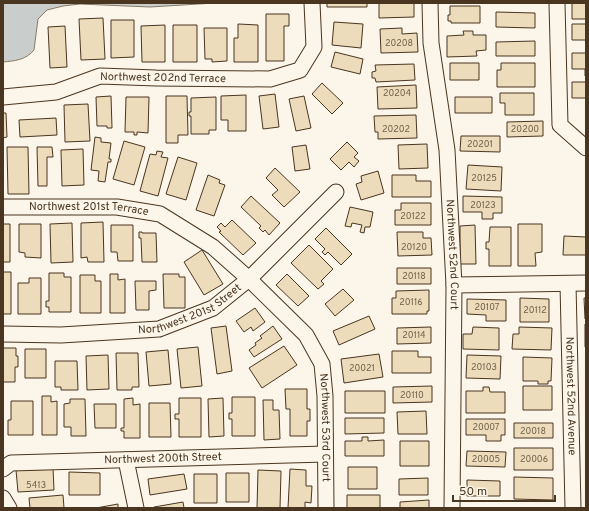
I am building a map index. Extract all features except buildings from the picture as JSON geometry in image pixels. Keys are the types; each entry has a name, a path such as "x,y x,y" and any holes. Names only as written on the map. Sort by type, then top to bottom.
{"street":[{"name":"Northwest 202nd Terrace","path":"3,97 56,92 100,76 270,79 300,70 314,47 312,3"},
{"name":"Northwest 52nd Court","path":"430,3 431,43 447,150 454,285 452,508"},
{"path":"557,3 560,125 586,148"},
{"name":"Northwest 201st Street","path":"3,334 61,335 159,329 213,308 250,279 336,192"},
{"name":"Northwest 201st Terrace","path":"3,207 117,207 160,214 213,247"},
{"name":"Northwest 53rd Court","path":"213,247 250,279 306,335 322,364 325,396 326,508"},
{"path":"454,285 586,283"},
{"name":"Northwest 52nd Avenue","path":"568,284 573,508"},
{"name":"Northwest 200th Street","path":"3,470 11,463 325,454"},
{"path":"126,460 136,508"},
{"path":"3,498 8,508"}],"shaded area":[{"path":"3,3 215,3 150,7 80,4 47,10 38,19 34,50 24,58 3,62"}]}
